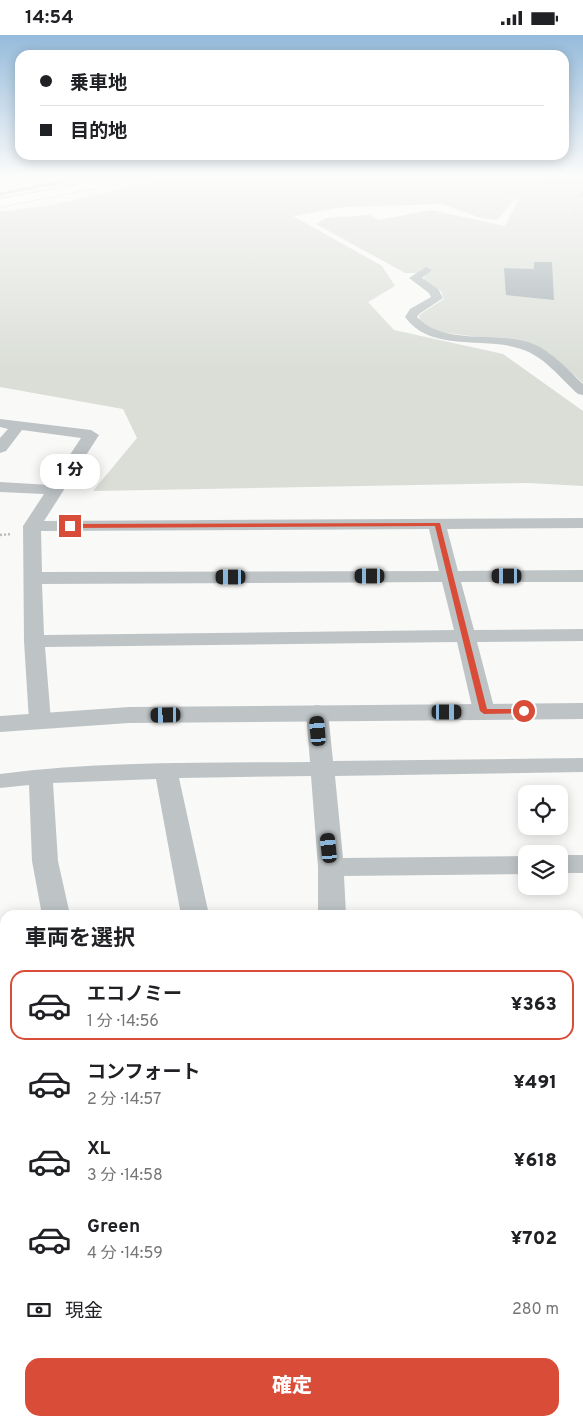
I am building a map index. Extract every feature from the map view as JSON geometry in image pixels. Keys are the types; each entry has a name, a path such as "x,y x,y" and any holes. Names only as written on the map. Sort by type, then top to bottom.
{"street":[{"path":"426,270 415,278 434,291 437,298 414,312 411,317 414,323 422,328 456,337 522,345 540,352 583,391"},
{"path":"0,423 91,435 53,490 32,526 34,641 40,721"},
{"path":"0,448 19,425"},
{"path":"0,487 53,490"},
{"path":"32,526 583,523"},
{"path":"437,524 484,711"},
{"path":"33,579 450,575 583,576"},
{"path":"34,641 583,635"},
{"path":"0,724 129,715 583,711"},
{"path":"316,712 331,867 332,910"},
{"path":"0,781 41,776 166,771 583,765"},
{"path":"166,771 194,910"},
{"path":"41,776 45,861 55,910"},
{"path":"568,864 583,864"},
{"path":"331,867 518,865"}],"shaded area":[{"path":"0,242 339,242 382,266 395,286 368,302 394,330 503,354 583,411 583,486 528,483 93,491 137,438 123,409 0,387"},
{"path":"349,242 583,242 583,383 549,353 530,344 440,332 420,323 419,315 444,299 441,291 423,280 427,273 405,273"}],"building":[{"path":"534,262 552,262 554,300 506,295 504,268 534,269"}],"route":[{"path":"70,526 437,524 484,711 524,711"}]}
